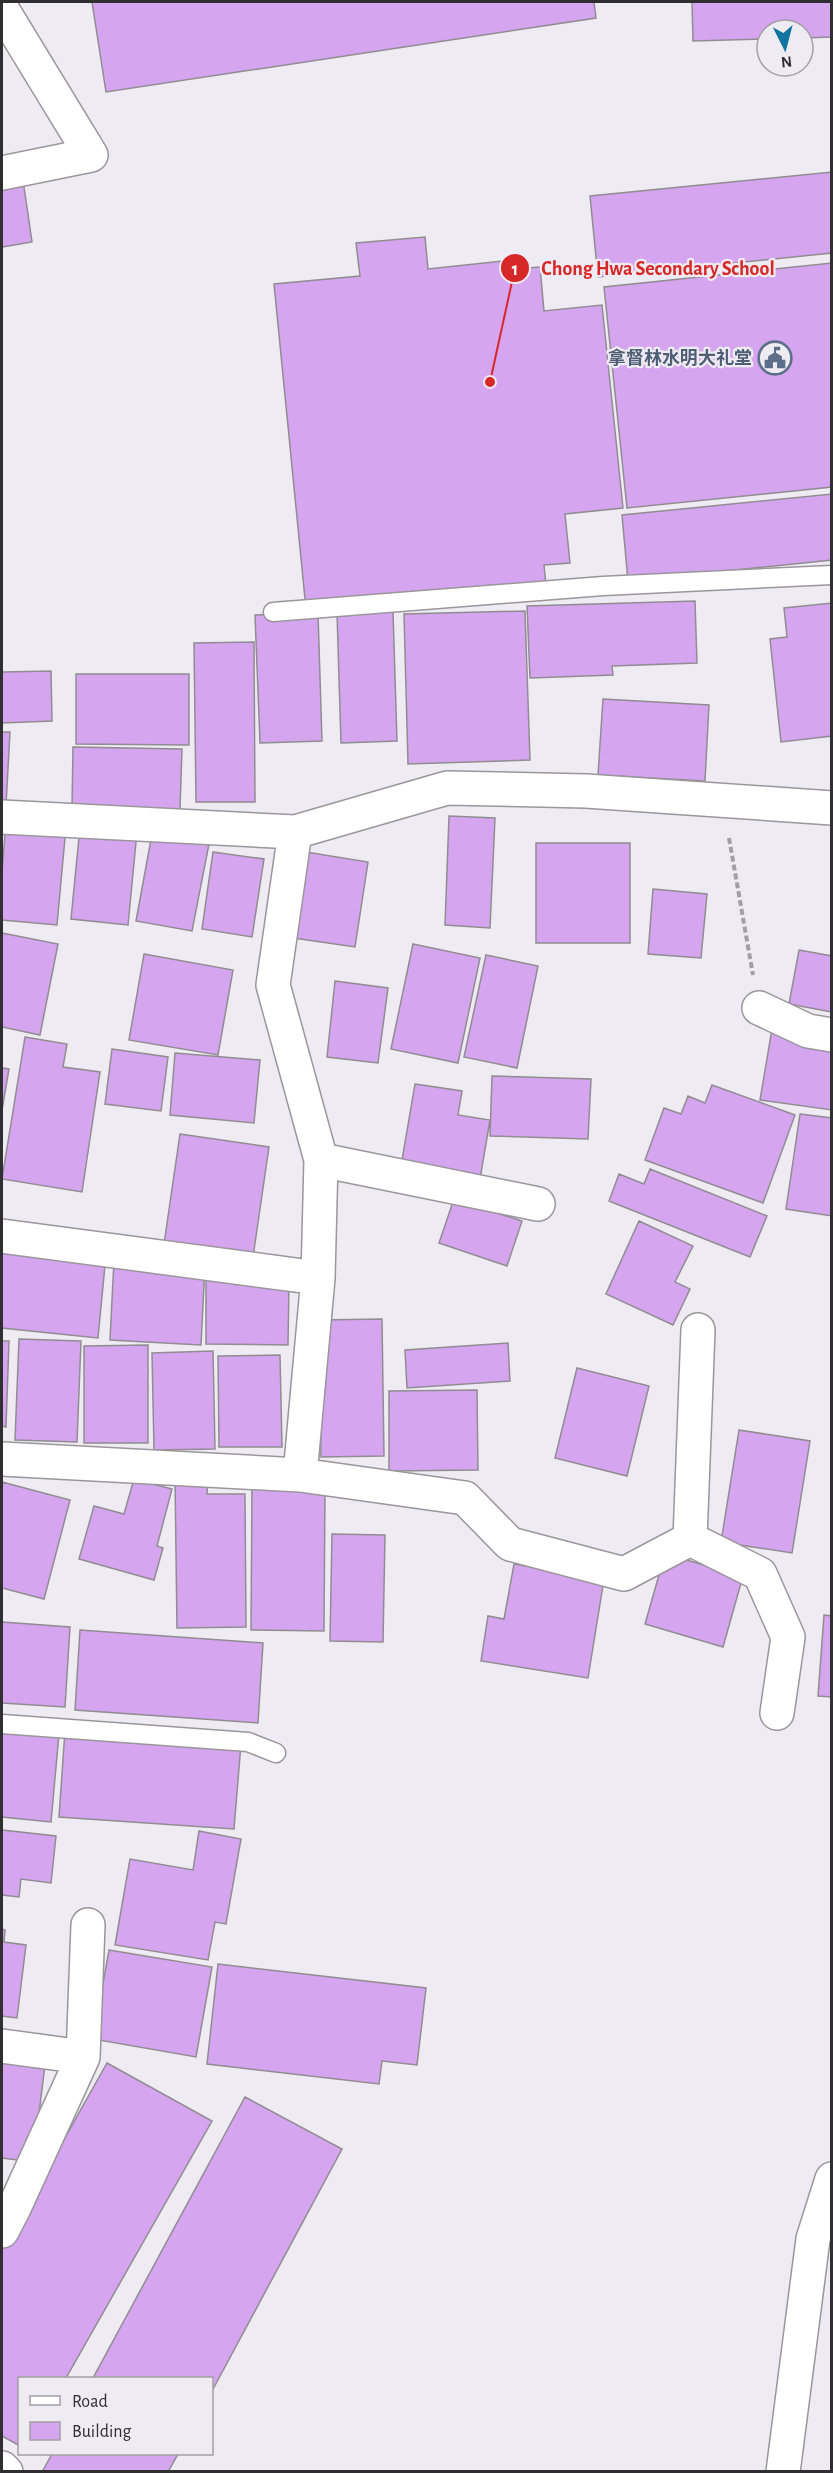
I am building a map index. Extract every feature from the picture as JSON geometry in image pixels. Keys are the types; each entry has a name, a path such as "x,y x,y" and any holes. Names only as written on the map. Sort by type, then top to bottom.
{"street":[{"path":"2,9 91,155 2,173"},
{"path":"2,817 295,832 447,788 586,791 831,808"},
{"path":"295,832 273,985 321,1160 318,1278 300,1475"},
{"path":"759,1008 808,1031 831,1035"},
{"path":"321,1160 538,1204"},
{"path":"2,1236 318,1278"},
{"path":"690,1539 698,1330"},
{"path":"2,1459 300,1475 465,1498 510,1544 624,1574 690,1539"},
{"path":"690,1539 760,1574 788,1637 777,1713"},
{"path":"2,2231 83,2057 88,1925"},
{"path":"2,2046 83,2057"},
{"path":"783,2472 813,2239 831,2179"},
{"path":"2,2468 6,2472"}],"lane":[{"path":"273,612 603,586 831,575"},
{"path":"2,1724 248,1742 276,1753"}],"path":[{"path":"722,801 759,1008"}],"building":[{"path":"92,2 594,2 596,18 106,92"},
{"path":"692,2 832,2 832,37 815,38 815,18 755,18 755,39 693,41"},
{"path":"832,172 832,253 598,277 590,196"},
{"path":"23,180 32,242 2,247 2,184"},
{"path":"425,237 428,269 513,260 514,269 540,267 544,311 602,305 623,508 565,514 570,563 544,565 546,585 306,609 274,284 360,276 356,243"},
{"path":"832,263 832,487 627,508 604,287"},
{"path":"832,494 832,560 628,581 622,515"},
{"path":"695,601 697,663 612,666 613,675 530,678 527,606"},
{"path":"832,603 832,736 781,742 770,639 787,637 784,608"},
{"path":"393,611 397,741 341,743 337,613"},
{"path":"525,611 530,760 408,764 404,614"},
{"path":"318,613 322,741 260,743 255,615"},
{"path":"254,642 255,802 196,802 194,643"},
{"path":"51,671 52,721 2,723 2,672"},
{"path":"76,674 189,674 189,745 76,744"},
{"path":"603,699 709,705 705,781 598,775"},
{"path":"2,732 10,732 6,805 2,804"},
{"path":"73,747 182,749 180,809 72,807"},
{"path":"449,816 495,818 490,928 445,925"},
{"path":"6,822 66,827 57,925 2,920 2,872"},
{"path":"80,827 137,832 128,925 71,919"},
{"path":"152,834 209,844 192,931 136,921"},
{"path":"536,843 630,843 630,943 536,943"},
{"path":"300,851 368,862 355,947 287,937"},
{"path":"213,852 264,859 252,937 202,929"},
{"path":"653,889 707,894 701,958 648,954"},
{"path":"2,933 58,944 40,1035 2,1027"},
{"path":"413,944 480,958 458,1063 391,1049"},
{"path":"799,950 832,956 832,1012 789,1004"},
{"path":"144,954 233,970 218,1055 129,1040"},
{"path":"486,955 538,966 517,1068 464,1057"},
{"path":"335,981 388,988 378,1063 327,1057"},
{"path":"772,1029 832,1038 832,1110 760,1100"},
{"path":"25,1037 67,1044 63,1067 100,1072 82,1192 2,1179"},
{"path":"112,1049 168,1057 161,1111 105,1104"},
{"path":"175,1053 260,1060 254,1123 170,1115"},
{"path":"2,1068 9,1069 2,1110"},
{"path":"492,1076 591,1079 588,1139 490,1136"},
{"path":"415,1084 462,1091 458,1115 490,1120 480,1179 401,1166"},
{"path":"712,1085 795,1115 763,1203 645,1160 664,1108 681,1114 688,1096 705,1103"},
{"path":"800,1114 832,1118 832,1216 786,1209"},
{"path":"180,1134 269,1147 253,1257 164,1244"},
{"path":"650,1169 767,1216 750,1257 609,1201 619,1174 644,1184"},
{"path":"454,1199 522,1221 507,1266 439,1243"},
{"path":"639,1221 693,1246 675,1282 690,1289 673,1325 606,1294"},
{"path":"2,1244 106,1255 98,1338 2,1328"},
{"path":"114,1260 205,1265 201,1345 110,1340"},
{"path":"206,1280 289,1280 288,1345 206,1344"},
{"path":"382,1319 384,1456 321,1457 319,1320"},
{"path":"19,1339 81,1341 77,1442 15,1440"},
{"path":"2,1341 9,1341 6,1427 2,1426"},
{"path":"508,1343 510,1381 407,1388 405,1350"},
{"path":"148,1345 148,1443 84,1443 84,1346"},
{"path":"213,1351 215,1449 154,1450 152,1353"},
{"path":"280,1355 282,1447 219,1447 218,1356"},
{"path":"577,1368 649,1386 627,1476 555,1458"},
{"path":"477,1390 478,1470 389,1471 389,1391"},
{"path":"739,1430 810,1441 792,1553 721,1542"},
{"path":"175,1477 208,1477 207,1494 245,1494 246,1627 177,1628"},
{"path":"134,1479 172,1489 157,1546 163,1548 154,1580 79,1559 94,1506 124,1514"},
{"path":"2,1482 70,1500 44,1599 2,1588"},
{"path":"252,1485 325,1486 324,1631 251,1630"},
{"path":"332,1534 385,1535 383,1642 330,1641"},
{"path":"665,1554 743,1576 723,1647 645,1624"},
{"path":"514,1564 604,1579 588,1678 481,1661 488,1616 504,1619"},
{"path":"824,1615 832,1616 832,1697 818,1696"},
{"path":"2,1622 70,1627 65,1707 2,1703"},
{"path":"80,1630 263,1643 258,1723 75,1710"},
{"path":"2,1729 59,1734 51,1822 2,1817"},
{"path":"65,1731 241,1744 234,1829 59,1817"},
{"path":"2,1830 56,1836 51,1883 21,1879 19,1897 2,1895"},
{"path":"199,1831 241,1839 226,1924 215,1922 208,1960 115,1945 130,1859 193,1870"},
{"path":"2,1929 5,1930 4,1942 26,1945 17,2018 2,2016"},
{"path":"109,1950 212,1967 196,2057 93,2039"},
{"path":"218,1964 426,1988 417,2065 382,2061 379,2084 207,2064"},
{"path":"2,2060 45,2065 33,2162 2,2158"},
{"path":"107,2063 212,2121 67,2377 18,2377 18,2445 2,2436 2,2250"},
{"path":"245,2097 342,2149 213,2389 213,2377 94,2377"},
{"path":"51,2455 177,2455 168,2472 42,2472"}],"place":[{"name":"拿督林水明大礼堂","path":"775,358"},
{"name":"Chong Hwa Secondary School","path":"490,382"}]}
